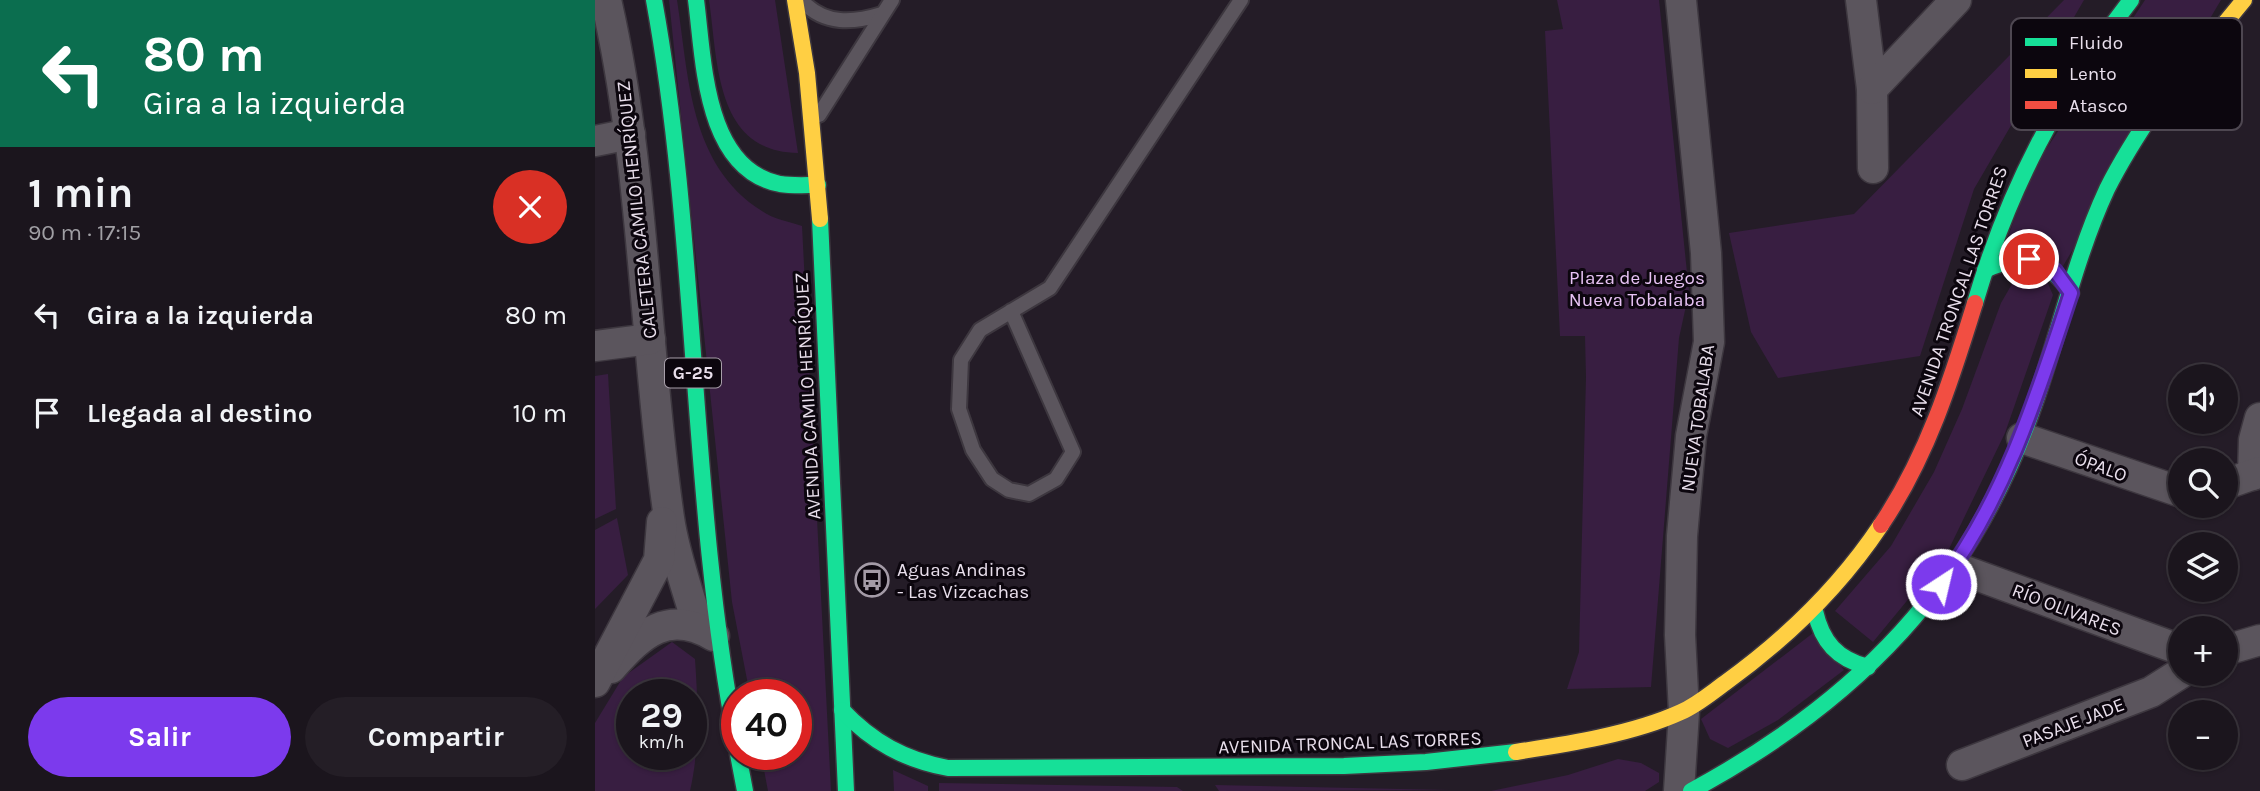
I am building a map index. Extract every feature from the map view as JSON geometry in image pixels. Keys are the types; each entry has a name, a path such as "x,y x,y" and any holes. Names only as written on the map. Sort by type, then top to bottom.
{"street":[{"name":"CALETERA CAMILO HENRÍQUEZ","path":"606,0 618,53 630,134 670,521 708,632"},
{"name":"G-25","path":"654,0 674,118 703,508 708,632 721,683"},
{"path":"696,0 712,114 730,153 763,180 791,186 818,185"},
{"name":"AVENIDA CAMILO HENRÍQUEZ","path":"795,0 813,126 818,185 846,791"},
{"name":"NUEVA TOBALABA","path":"1679,791 1684,712 1680,635 1682,536 1691,436 1709,342 1706,253 1682,0"},
{"path":"1861,0 1872,89 1873,168"},
{"path":"1872,89 1956,0"},
{"name":"AVENIDA TRONCAL LAS TORRES","path":"2116,18 2131,0"},
{"path":"2229,18 2244,0"},
{"name":"AVENIDA TRONCAL LAS TORRES","path":"842,709 855,724 885,748 924,764 948,768 1190,769 1429,764 1484,759 1598,737 1684,712 1749,666 1815,611 1860,557 1898,497 1926,445 1953,379 1985,270 2020,175 2043,130"},
{"path":"1691,791 1781,740 1868,667 1899,636 1954,567 1994,501 2022,438 2096,216 2116,174 2145,130"},
{"path":"595,141 630,134"},
{"path":"1985,270 2004,260 2029,259 2055,271 2071,293"},
{"path":"595,346 650,339"},
{"path":"2246,477 2260,418"},
{"name":"ÓPALO","path":"2022,438 2168,488"},
{"path":"595,684 659,559 665,483"},
{"name":"RÍO OLIVARES","path":"1954,567 2168,645"},
{"path":"1815,611 1819,632 1830,650 1847,663 1868,667"},
{"path":"595,684 638,641 656,628 675,623 708,632"},
{"path":"2238,646 2260,640"},
{"name":"PASAJE JADE","path":"1962,765 2151,692 2168,681"},
{"path":"1471,773 1484,759"},
{"path":"1190,769 1204,780"},
{"path":"741,770 745,791"}],"lane":[{"path":"801,0 812,11 834,20 859,22 882,14"},
{"path":"813,126 892,0"},
{"path":"1011,312 1073,452 1056,479 1029,494 1009,490 992,479 974,450 959,408 961,360 980,330 1049,288 1241,0"}],"green space":[{"path":"669,0 677,0 697,117 706,144 720,169 738,192 762,211 802,226 831,791 768,791 764,770 812,770 812,679 747,679 732,602"},
{"path":"709,0 775,0 798,153 771,149 750,137 736,120 719,75"},
{"name":"Plaza de Juegos Nueva Tobalaba","path":"1557,0 1659,0 1689,292 1679,338 1651,687 1567,689 1579,652 1586,377 1585,336 1560,336 1545,31 1563,29"},
{"name":"Plaza de Juegos Nueva Tobalaba","path":"2064,0 2084,0 2074,18 2046,18"},
{"path":"2145,0 2221,0 2210,18 2133,18"},
{"name":"Plaza de Juegos Nueva Tobalaba","path":"2011,54 2011,125 1974,189 1920,356 1778,378 1751,332 1729,233 1854,214"},
{"path":"2059,130 2144,130 2063,266 2003,251 2031,172"},
{"path":"2016,277 2046,279 2053,295 2005,433 1948,551 1873,642 1835,611 1891,546 1934,472 1962,409 2001,303"},
{"path":"608,374 616,509 595,519 595,376"},
{"path":"617,518 628,575 595,609 595,530"},
{"path":"1813,633 1844,670 1778,720 1728,748 1710,739 1701,719"},
{"path":"672,642 695,659 696,679 622,679"},
{"path":"616,688 616,770 693,770 690,791 595,791 595,723"},
{"path":"1618,759 1641,763 1659,773 1659,782 1645,791 1491,791 1568,775"},
{"path":"893,770 928,786 928,791 894,791"},
{"path":"939,783 1177,787 1183,791 939,791"},
{"path":"1215,785 1450,790 1219,791"}],"traffic: fast":[{"path":"654,0 669,93 679,186 710,560 725,679"},
{"path":"696,0 706,81 713,109 722,135 736,157 755,174 780,184 818,185"},
{"path":"2118,18 2131,0"},
{"path":"1975,303 2003,221 2046,130"},
{"path":"1691,791 1751,756 1805,718 1856,677 1901,632 1942,583 1977,529 2008,470 2034,405 2076,269 2096,215 2107,189 2141,130"},
{"path":"820,219 846,791"},
{"path":"1985,270 2010,262 2033,263 2054,273 2071,293"},
{"path":"1815,611 1822,632 1833,648 1857,664 1868,667"},
{"path":"842,710 865,731 890,748 903,755 948,768 1344,766 1426,762 1516,752"},
{"path":"741,770 745,791"}],"traffic: slow":[{"path":"795,0 807,73 820,219"},
{"path":"2229,18 2244,0"},
{"path":"1516,752 1621,732 1662,720 1693,706 1769,649 1810,611 1847,570 1881,525"}],"traffic: jam":[{"path":"1881,525 1912,473 1925,445 1947,390 1975,303"}],"place":[{"name":"Aguas Andinas - Las Vizcachas","path":"872,580"}],"route":[{"path":"1941,584 1975,534 2009,470 2071,293 2055,271 2029,259"}]}
